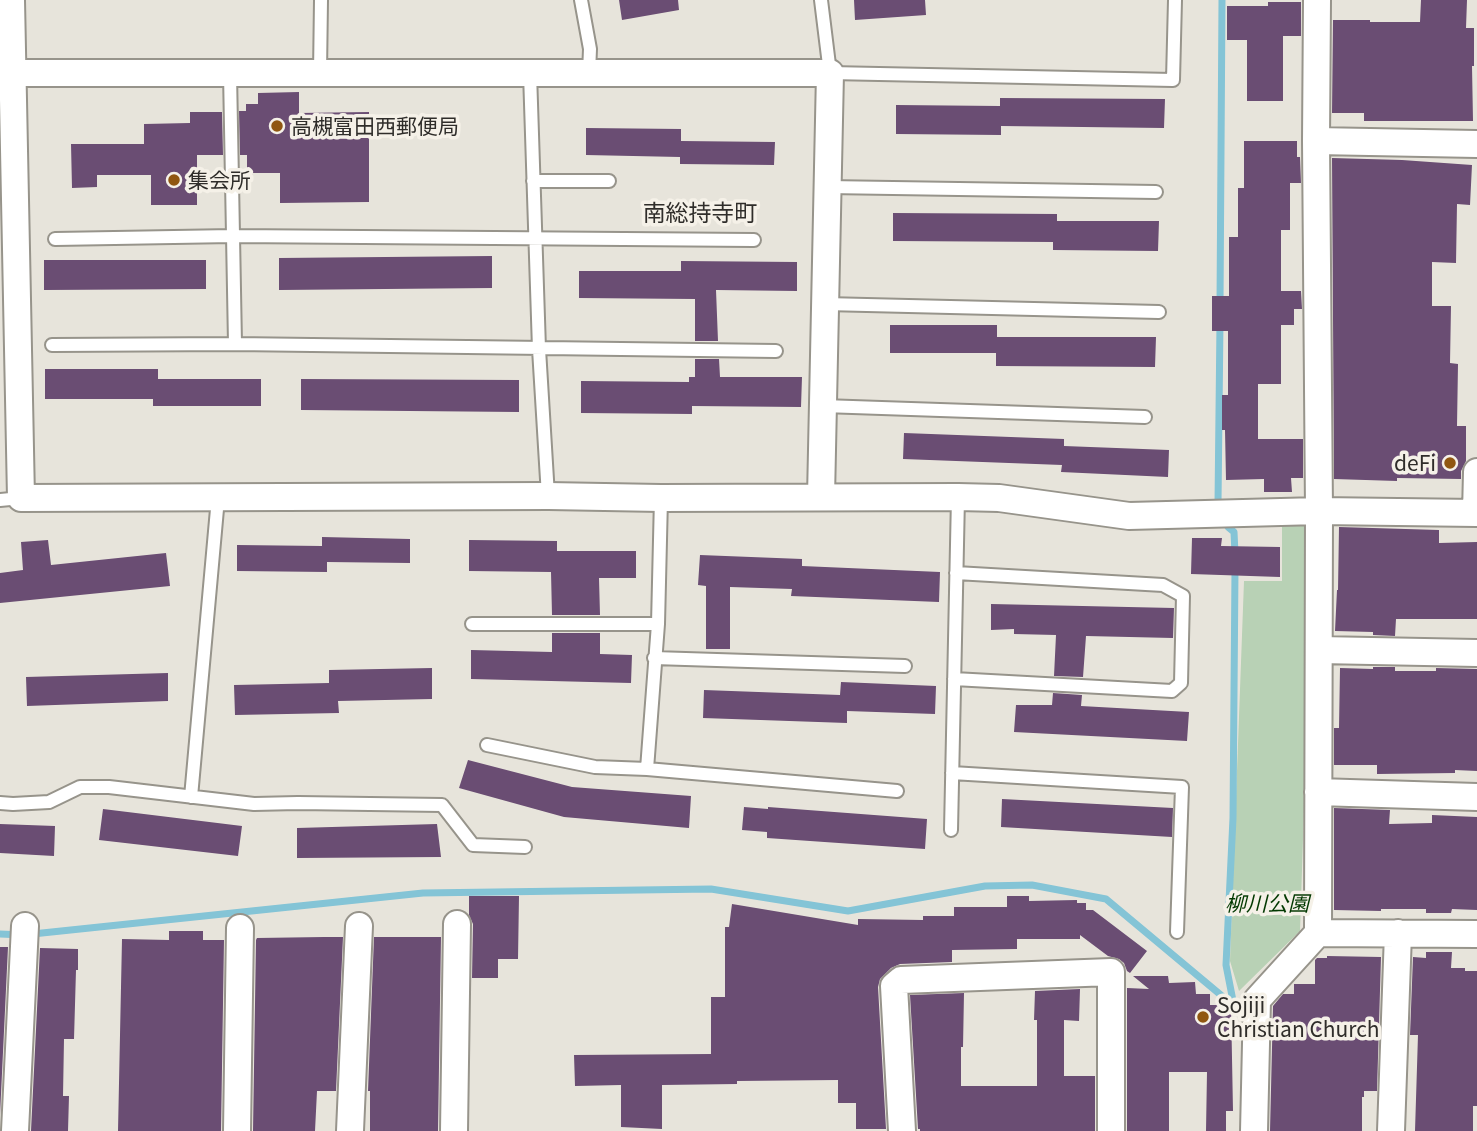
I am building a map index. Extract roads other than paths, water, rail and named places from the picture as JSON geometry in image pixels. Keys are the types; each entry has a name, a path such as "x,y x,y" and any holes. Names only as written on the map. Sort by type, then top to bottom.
{"street":[{"path":"11,0 12,73 7,171 11,499 958,497 999,498 1129,516 1319,511 1476,513 1477,472"},
{"path":"1254,1131 1257,1000 1318,933 1317,0"},
{"path":"12,73 830,73 821,497"},
{"path":"1316,141 1477,144"},
{"path":"1319,650 1477,653"},
{"path":"1318,792 1477,797"},
{"path":"454,1131 457,924"},
{"path":"15,1131 25,926"},
{"path":"350,1131 359,926"},
{"path":"237,1131 240,928"},
{"path":"1318,933 1477,934"},
{"path":"1391,1131 1398,933"},
{"path":"902,1131 894,986 901,980 1111,972 1111,1131"}],"lane":[{"path":"320,73 321,0"},
{"path":"581,0 590,49 589,73"},
{"path":"821,0 830,73 1173,80 1175,0"},
{"path":"230,73 235,344"},
{"path":"530,73 538,349 548,496"},
{"path":"533,181 609,181"},
{"path":"827,187 1156,192"},
{"path":"55,239 233,236 754,240"},
{"path":"825,304 1159,312"},
{"path":"51,345 235,344 776,351"},
{"path":"822,406 1145,416"},
{"path":"951,830 958,497"},
{"path":"191,797 218,498"},
{"path":"647,769 658,624 660,498"},
{"path":"954,679 1172,691 1181,683 1182,596 1163,585 956,573"},
{"path":"472,624 658,624"},
{"path":"654,658 905,666"},
{"path":"487,745 595,767 647,769 897,791"},
{"path":"952,773 1182,788 1177,932"},
{"path":"0,803 49,802 80,787 109,787 254,804 442,805 473,845 525,846"}],"waterway":[{"path":"1220,303 1222,0"},
{"path":"1218,503 1220,322"},
{"path":"1228,527 1234,532 1235,554"},
{"path":"0,934 23,935 423,893 711,889 848,911 985,886 1032,885 1106,899 1234,1006 1226,965 1233,818 1235,569"}],"place":[{"name":"高槻富田西郵便局","path":"277,126"},
{"name":"集会所","path":"174,180"},
{"name":"deFi","path":"1450,463"},
{"name":"Sojiji Christian Church","path":"1203,1017"}],"district":[{"name":"南総持寺町","path":"700,212"}],"park label":[{"name":"柳川公園","path":"1267,903"}]}
